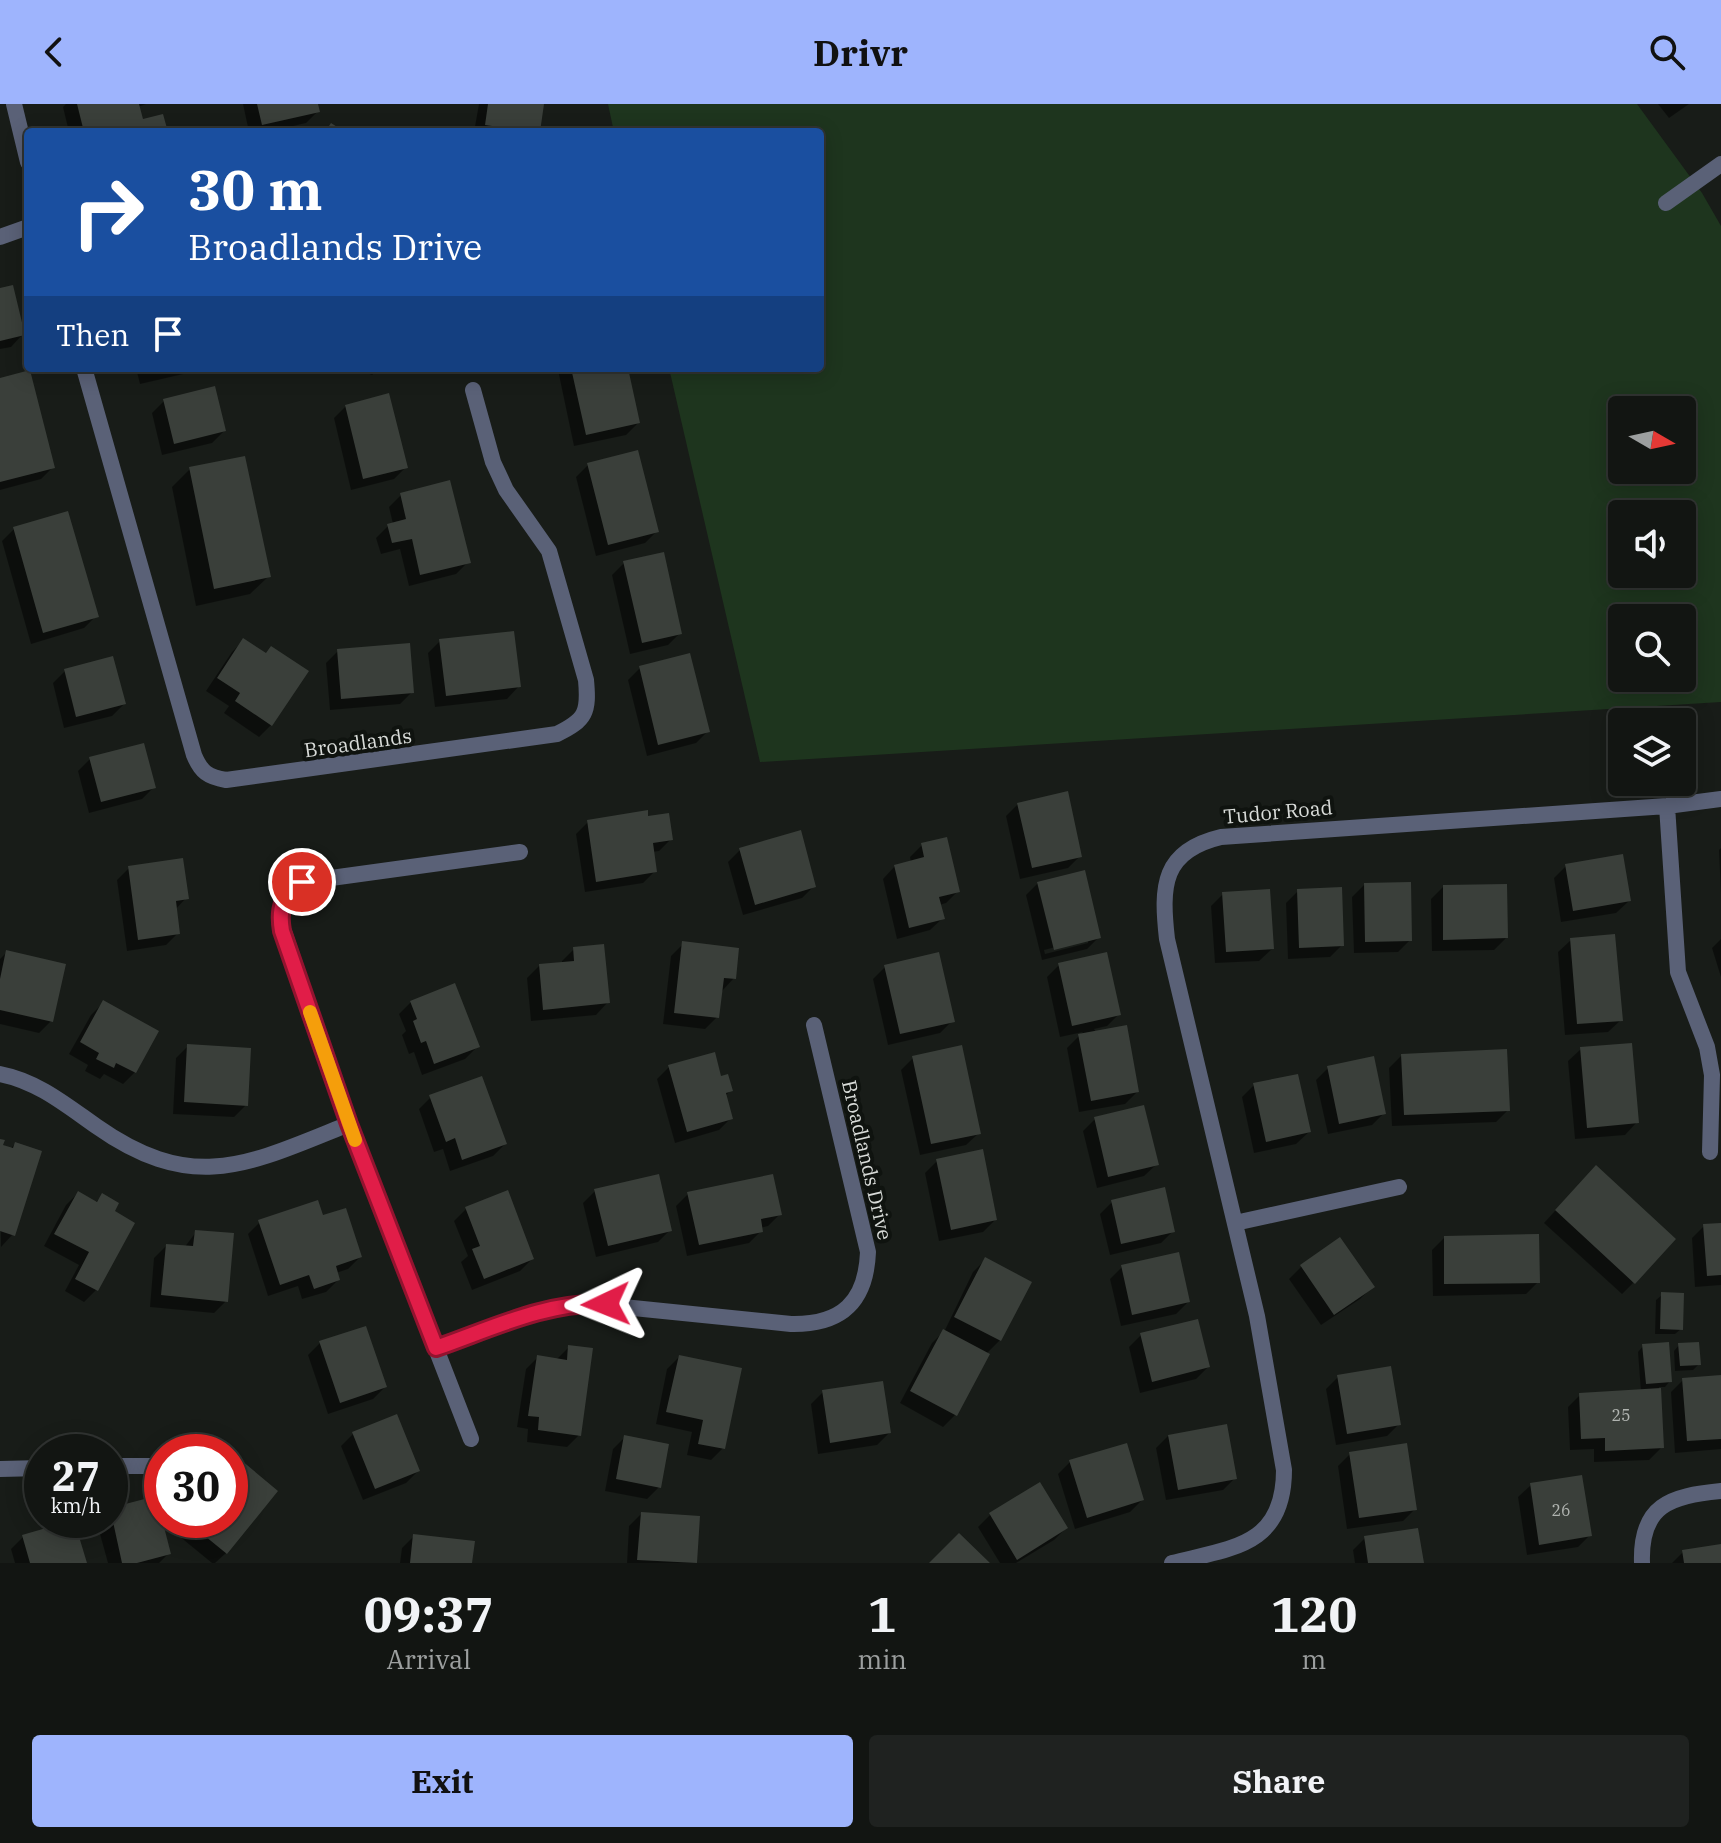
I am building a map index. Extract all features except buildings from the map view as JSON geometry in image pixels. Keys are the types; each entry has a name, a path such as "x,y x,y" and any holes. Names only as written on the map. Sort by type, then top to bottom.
{"street":[{"path":"14,104 24,145"},
{"path":"1666,203 1721,164"},
{"path":"0,237 24,228"},
{"name":"Broadlands","path":"85,372 194,755 200,769 210,777 226,780 557,734 576,725 584,715 588,699 586,680 549,551 506,490 493,462 473,390"},
{"name":"Tudor Road","path":"1172,1563 1244,1543 1264,1530 1279,1511 1284,1494 1284,1470 1257,1316 1167,939 1165,890 1177,859 1198,842 1221,837 1667,806 1721,799"},
{"path":"1667,806 1678,972 1707,1047 1712,1075 1710,1152"},
{"path":"471,1439 349,1124 282,931 282,902 289,890 302,882 321,877 520,852"},
{"name":"Broadlands Drive","path":"436,1348 541,1311 584,1303 791,1324 819,1321 844,1311 861,1293 868,1269 868,1252 814,1025"},
{"path":"0,1074 37,1087 118,1142 152,1159 170,1164 216,1167 241,1164 267,1157 349,1124"},
{"path":"1235,1223 1399,1187"},
{"path":"0,1469 24,1468"},
{"path":"1642,1563 1644,1529 1659,1508 1681,1496 1721,1491"}],"green space":[{"path":"608,104 1637,104 1702,193 1721,226 1721,702 760,762 670,372 824,372 824,128 613,128"}],"slow traffic":[{"path":"310,1012 355,1140"}],"route":[{"path":"302,882 289,890 282,902 282,931 349,1124 436,1348 563,1305 606,1304"}]}
